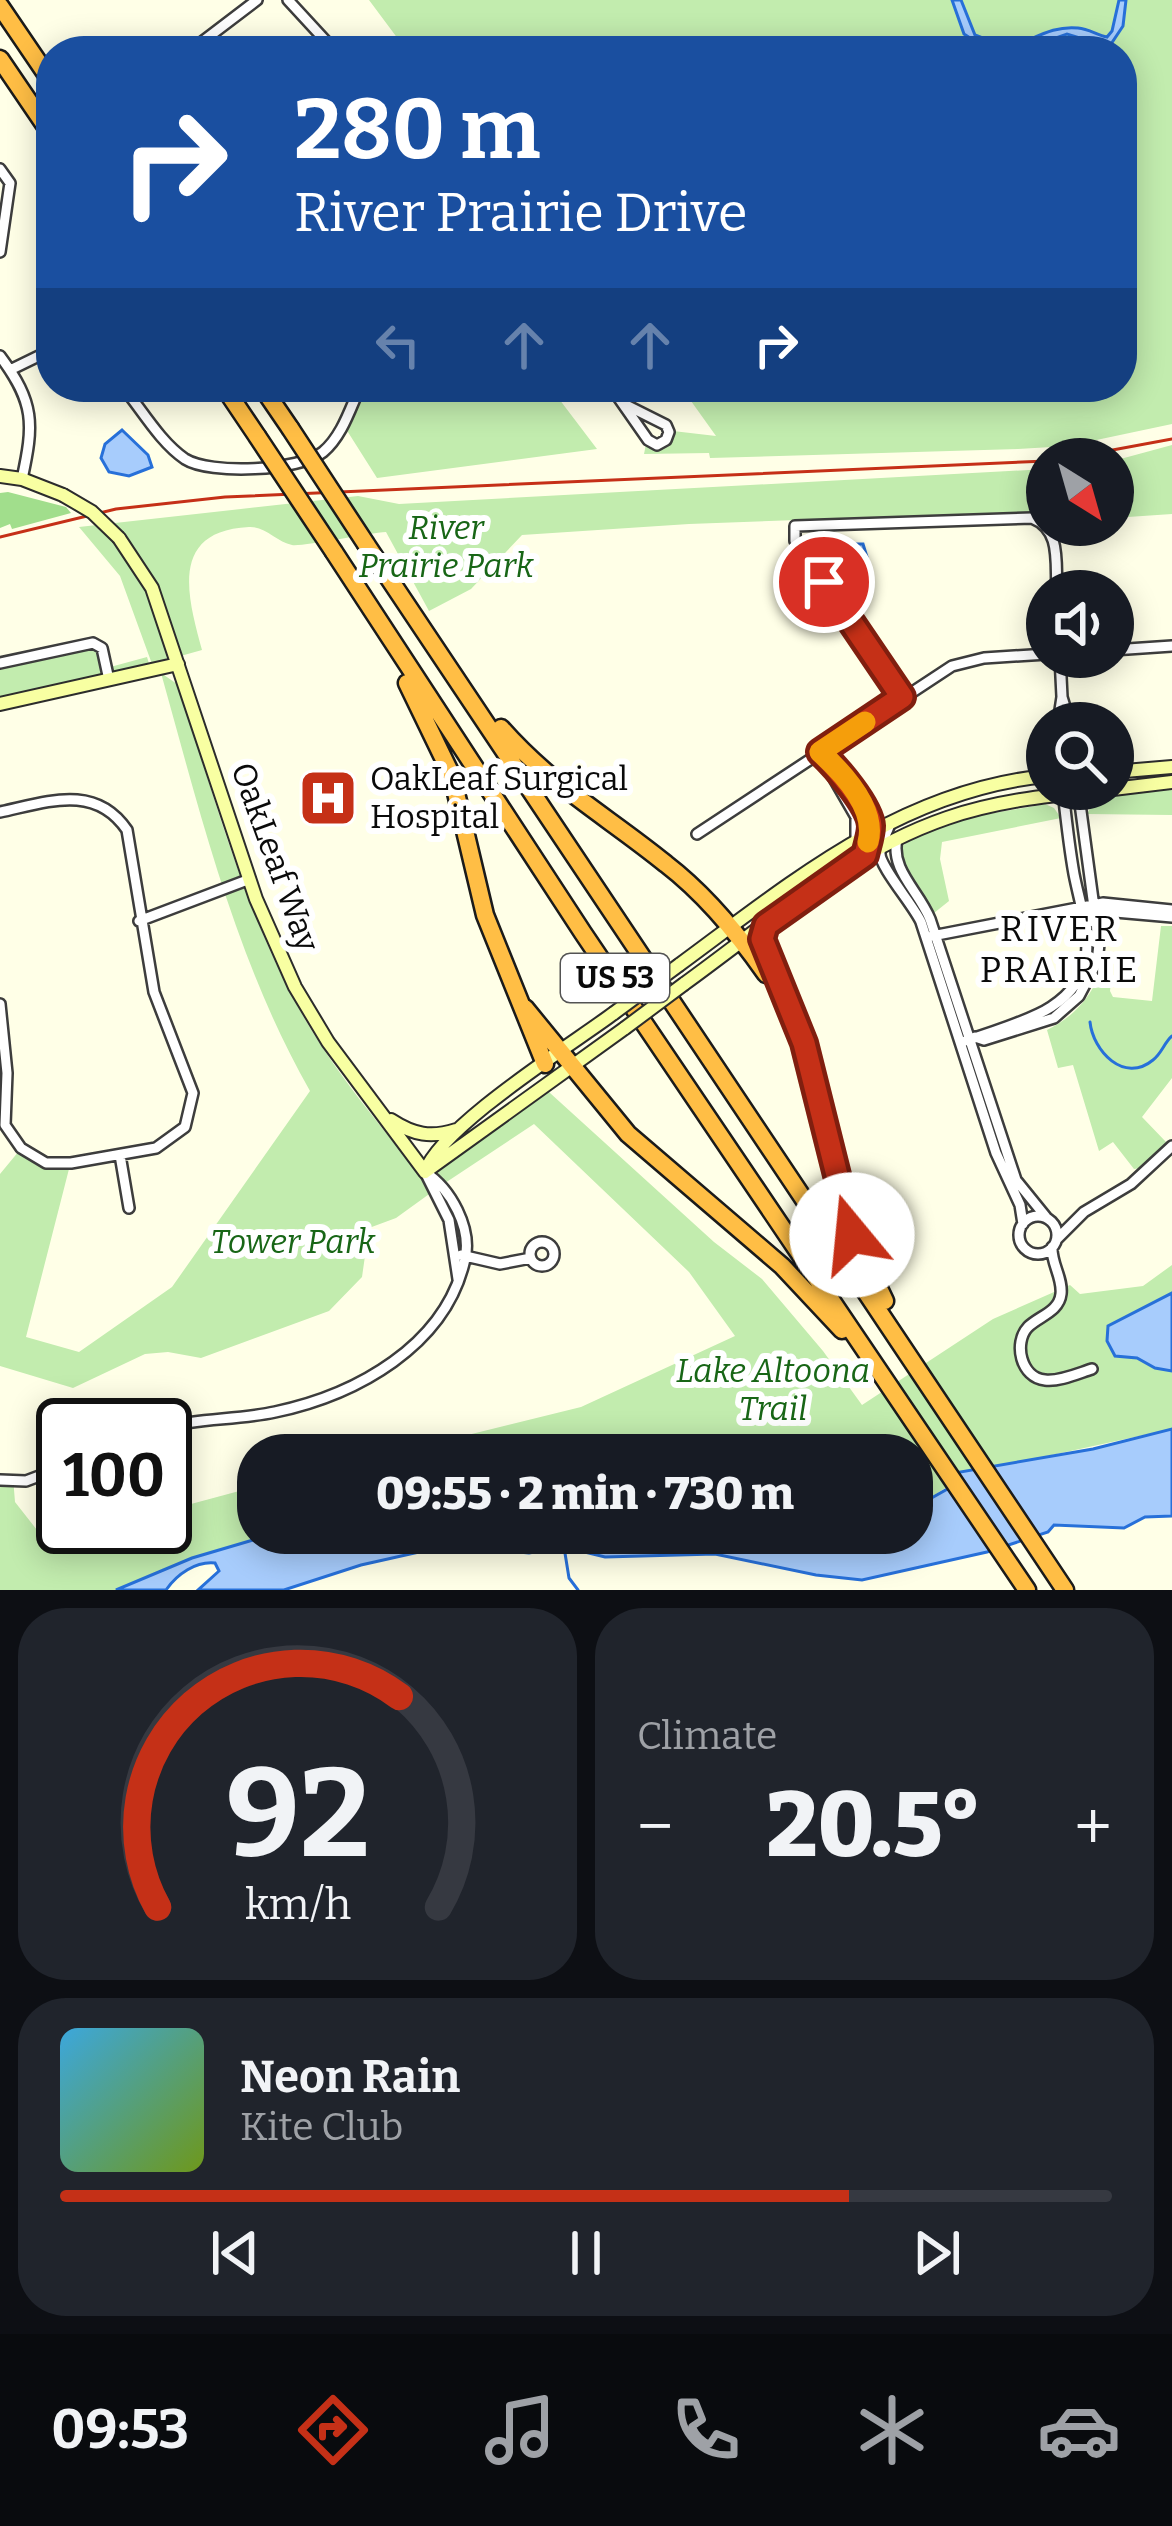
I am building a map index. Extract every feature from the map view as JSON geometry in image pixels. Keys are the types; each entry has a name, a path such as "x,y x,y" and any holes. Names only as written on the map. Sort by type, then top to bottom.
{"highway":[{"path":"0,6 36,59"},
{"path":"0,58 36,112"},
{"name":"US 53","path":"234,402 584,933 1027,1590"},
{"name":"US 53","path":"272,402 1065,1590"},
{"path":"369,608 452,776 484,914 504,970 559,1062 628,1133 804,1288 900,1400"},
{"path":"454,672 548,778 662,860 736,934 781,990"},
{"path":"766,925 762,944 804,1043 847,1223 865,1266 934,1390"}],"street":[{"path":"210,36 257,0"},
{"path":"288,0 321,36"},
{"path":"0,169 10,183 0,252"},
{"path":"10,370 36,355"},
{"path":"0,356 30,410 22,479"},
{"path":"135,402 176,452 192,463 220,468 313,460 338,434 353,402"},
{"path":"624,404 666,425 665,440 657,445 648,440 624,404"},
{"name":"OakLeaf Way","path":"0,476 63,495 92,512 119,538 152,588 250,879 295,987 328,1042 425,1172"},
{"path":"902,697 795,541 795,526 1032,518 1043,522 1054,537 1056,570"},
{"path":"0,663 93,643 102,648 109,680"},
{"path":"1134,649 1172,646"},
{"path":"697,834 944,670 967,661 1026,656"},
{"path":"0,704 178,664"},
{"path":"1061,678 1061,702"},
{"path":"1062,697 1064,702"},
{"path":"820,752 868,813 871,830 865,855"},
{"path":"820,752 856,817 856,838"},
{"path":"1134,770 1172,767"},
{"path":"425,1172 430,1157 461,1128 559,1062 625,1028 690,980 736,934 856,838 965,792 1026,780"},
{"path":"1134,786 1172,782"},
{"path":"0,812 74,796 96,802 116,815 127,830 154,992 194,1093 184,1127 156,1148 120,1155 46,1163 21,1148 5,1125 6,1050 0,1004"},
{"path":"425,1172 614,1013 679,965 736,934 766,925 865,855 897,839 968,812 1026,800"},
{"path":"968,1040 1042,1013 1076,984 1089,948 1091,906 1074,810"},
{"path":"892,819 881,847 881,862 909,897 931,936"},
{"path":"897,839 897,865 919,895 1016,1180 1049,1219 1061,1294 1056,1305 1023,1334 1023,1361 1042,1380 1092,1370"},
{"path":"139,921 250,879"},
{"path":"931,936 1109,902 1172,913"},
{"path":"968,1040 1002,1169 1020,1204 1023,1246 1037,1253 1059,1280"},
{"path":"385,1117 428,1136 461,1128"},
{"path":"1037,1253 1054,1243 1084,1212 1131,1184 1172,1146"},
{"path":"120,1155 129,1208"},
{"path":"192,1423 272,1413 348,1388 394,1361 433,1328 458,1284 466,1238 459,1214 437,1181 425,1172"},
{"path":"1022,1224 1033,1216 1049,1219 1084,1212"},
{"path":"461,1255 500,1264 531,1258"},
{"path":"0,1480 36,1477"}],"green space":[{"path":"369,0 1172,0 1172,424 1106,438 1026,438 1026,449 710,458 709,453 644,454 646,444 656,448 673,431 716,436 692,402 1137,402 1137,36 396,36"},
{"path":"359,402 561,402 597,449 377,478 346,429"},
{"path":"1172,445 1172,514 1134,517 1134,455"},
{"name":"River Prairie Park","path":"1026,470 1026,512 522,535 471,589 429,611 386,532 298,545 255,527 223,531 195,554 190,570 192,609 202,650 152,664 120,576 79,527 358,496 399,504"},
{"path":"0,493 66,507 71,513 0,528"},
{"path":"91,646 99,652 103,669 147,657 151,670 0,707 0,666"},
{"name":"Tower Park","path":"161,673 177,684 233,856 285,982 335,1065 432,1192 396,1218 369,1228 362,1277 329,1311 201,1358 168,1352 145,1354 73,1388 0,1366 0,1174 19,1151 36,1165 69,1169 26,1337 79,1352 172,1287 310,1091 241,939"},
{"path":"1172,788 1172,815 1087,814 1089,810 1134,810 1134,793"},
{"path":"1026,808 1055,810 1061,818 942,842 940,859 949,901 934,913 900,863 900,848 932,829"},
{"path":"1161,926 1172,926 1172,1078 1142,1117 1167,1143 1142,1168 1134,1169 1113,1142 1099,1151 1073,1065 1058,1068 1047,1030 1086,998 1107,951 1114,953 1113,997 1152,1001"},
{"name":"Lake Altoona Trail","path":"539,1083 714,1242 762,1279 862,1405 993,1319 1070,1285 1080,1294 1143,1286 1172,1265 1172,1429 969,1473 933,1496 933,1434 472,1434 581,1407 735,1336 689,1272 534,1124 442,1185 425,1162"},
{"path":"0,1476 13,1477 15,1502 36,1529 36,1554 192,1554 192,1504 237,1492 237,1545 116,1590 0,1590"}],"water":[{"path":"952,0 961,0 978,36 964,34"},
{"path":"1119,0 1126,0 1123,26 1116,36 1108,36"},
{"path":"1068,28 1104,36 1073,36 1038,36"},
{"path":"122,430 148,455 152,467 129,476 109,472 101,458 105,444"},
{"path":"822,544 863,544 871,570 864,581 852,587 835,573 821,552"},
{"path":"1172,1293 1172,1371 1137,1358 1115,1356 1107,1341 1108,1326"},
{"path":"1172,1429 1172,1516 1145,1517 1124,1528 1054,1525 1048,1532 987,1552 862,1580 715,1554 933,1554 933,1497 949,1488 960,1472 1093,1449"},
{"path":"237,1545 237,1554 410,1554 284,1590 198,1590 219,1571 215,1563 208,1563 188,1570 166,1590 116,1590"},
{"path":"593,1554 715,1554 605,1557"}],"waterway":[{"path":"1090,1022 1104,1053 1131,1068 1153,1060 1172,1036"},
{"path":"565,1554 569,1578 578,1590"}],"railway":[{"path":"1134,446 1172,439"},
{"path":"0,537 116,509 225,497 1026,462"}],"slow traffic":[{"path":"865,722 820,752 868,813 868,842"}],"place":[{"name":"OakLeaf Surgical Hospital","path":"328,798"}],"district":[{"name":"RIVER PRAIRIE","path":"1060,950"}],"route":[{"path":"824,582 902,697 820,752 868,813 871,830 865,855 766,925 762,939 804,1043 852,1235"}]}
